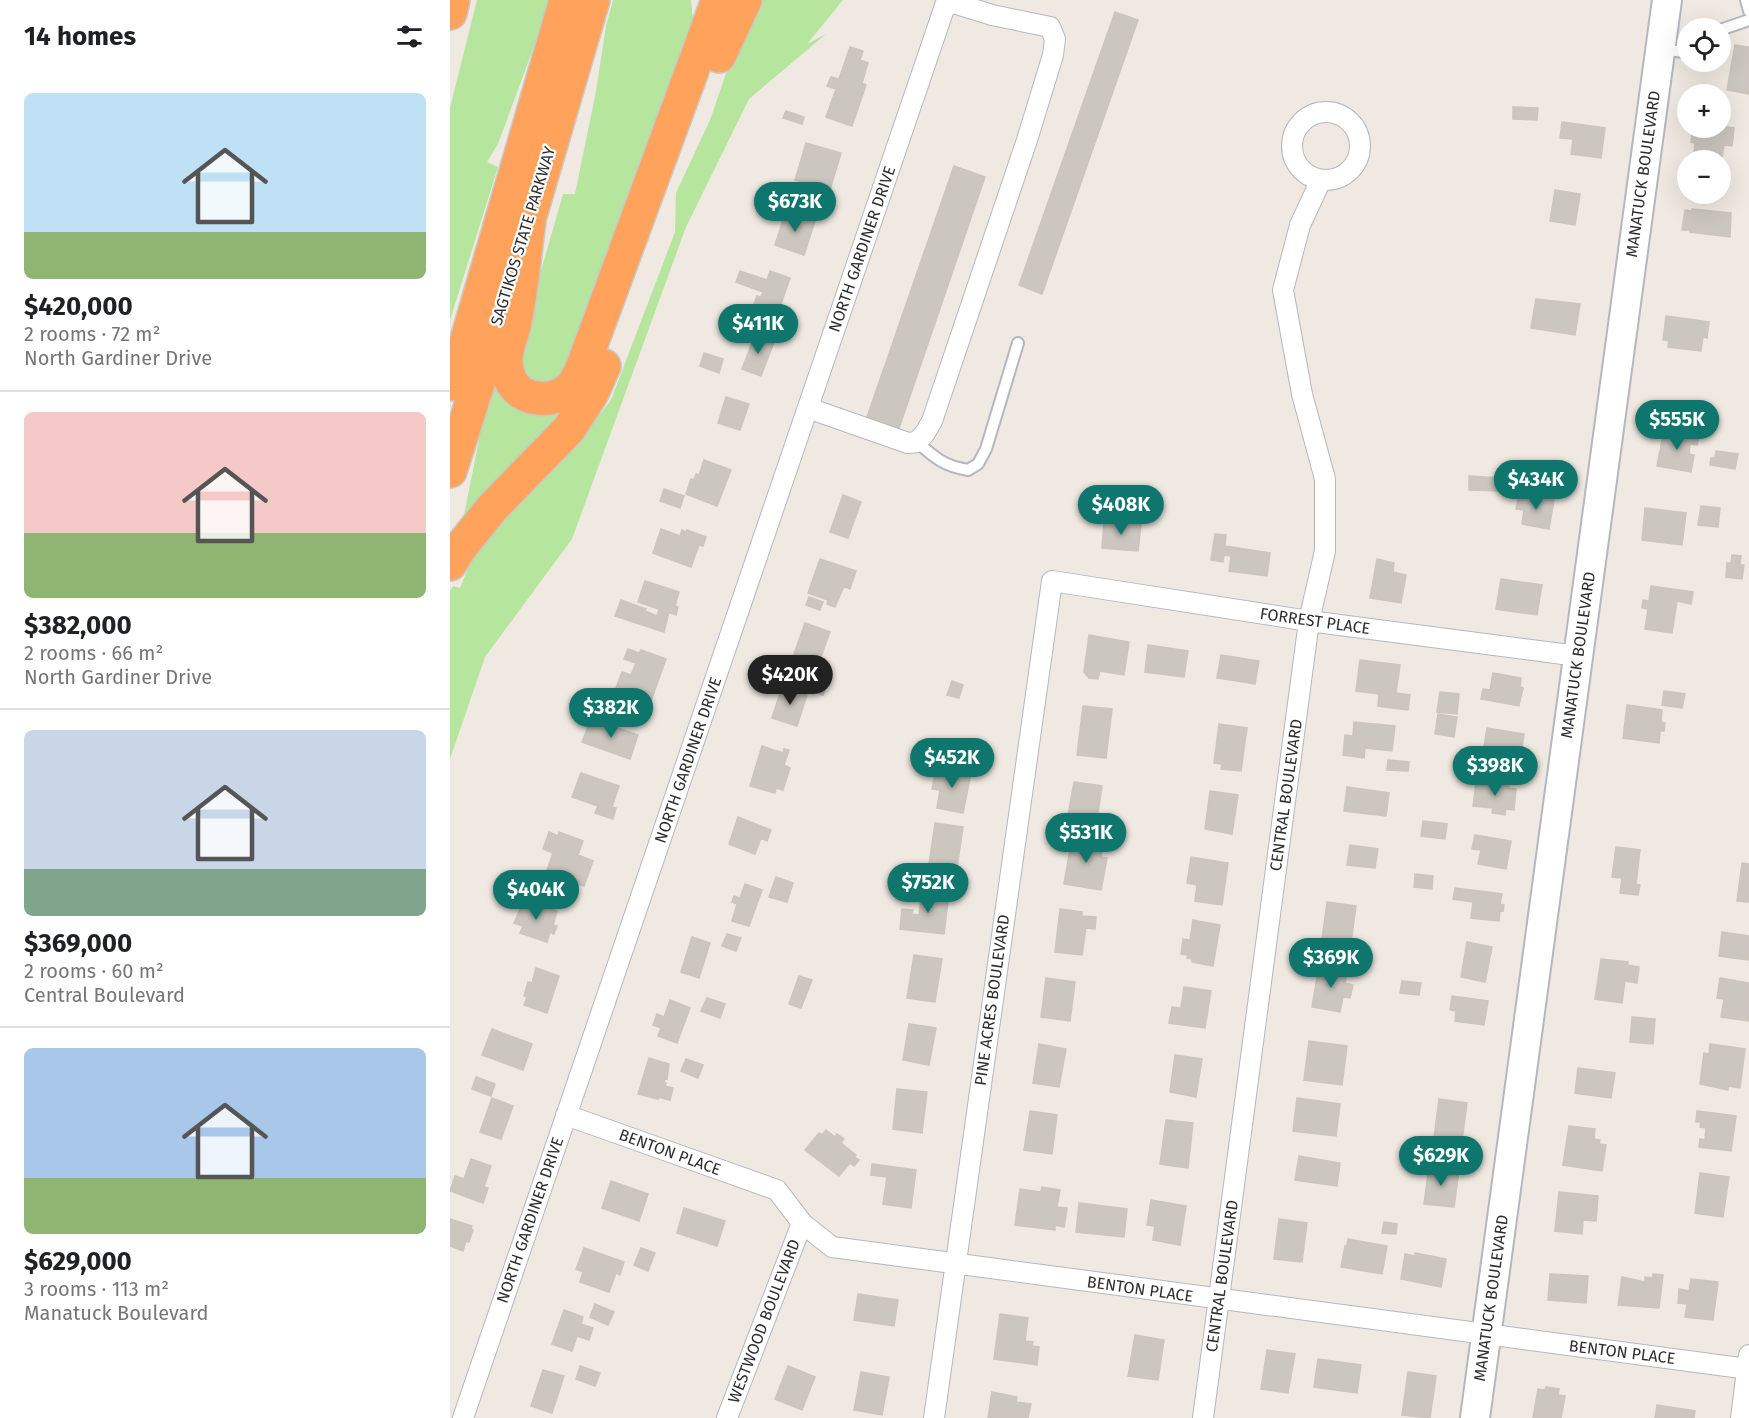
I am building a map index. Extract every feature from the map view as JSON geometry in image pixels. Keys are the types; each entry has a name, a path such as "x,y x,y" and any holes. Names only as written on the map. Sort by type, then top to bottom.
{"highway":[{"name":"SAGTIKOS STATE PARKWAY","path":"450,397 566,0"},
{"name":"SAGTIKOS STATE PARKWAY","path":"450,471 529,221 593,0"},
{"path":"700,0 712,45"},
{"path":"450,564 494,507 569,429 592,393 712,45 718,0"},
{"path":"529,221 514,326 507,349 507,371 514,386 520,391 536,398 552,398 566,392 573,385 583,366 712,45 735,0"},
{"path":"712,45 745,0"},
{"path":"450,328 462,307 510,195"}],"street":[{"name":"MANATUCK BOULEVARD","path":"1475,1418 1578,656 1674,50 1667,0"},
{"name":"NORTH GARDINER DRIVE","path":"463,1418 947,1"},
{"path":"808,408 908,443 917,442 932,421 1027,140 1053,55 1055,39 1050,27 992,15 947,1"},
{"name":"CENTRAL BOULEVARD","path":"1203,1418 1310,621 1325,552 1325,479 1302,394 1283,290 1300,225 1321,180"},
{"name":"FORREST PLACE","path":"1052,581 1310,621 1578,656"},
{"name":"PINE ACRES BOULEVARD","path":"934,1418 954,1263 1052,581"},
{"name":"BENTON PLACE","path":"566,1115 777,1190 802,1223 832,1247 1486,1334 1748,1364"},
{"name":"WESTWOOD BOULEVARD","path":"727,1418 802,1223"},
{"path":"1741,1418 1748,1364"}],"lane":[{"path":"1746,0 1749,11"},
{"path":"1731,26 1749,20"},
{"path":"917,442 937,460 955,467 968,470 978,464 986,448 1018,343"}],"green space":[{"path":"477,0 551,0 498,144 487,162 498,167 450,320 450,108"},
{"path":"613,0 691,0 694,29 572,372 537,392 516,363 517,355 563,194 575,194 596,91 606,26"},
{"path":"756,0 843,0 807,44 826,34 749,99 686,227 572,539 485,657 450,759 450,591 453,586 460,588 477,547 521,496 567,456 611,400 675,232 676,193 710,120 742,27"},
{"path":"495,376 578,395 459,540 481,430"}],"building":[{"path":"1115,12 1138,20 1042,294 1019,285"},
{"path":"1735,45 1749,47 1749,94 1731,91 1731,84 1728,84"},
{"path":"850,47 863,51 860,60 868,63 862,83 866,85 852,126 826,117 836,89 827,86 831,77 839,79"},
{"path":"1513,107 1538,108 1537,120 1513,119"},
{"path":"786,111 804,117 802,124 783,118"},
{"path":"1562,122 1605,128 1601,158 1571,154 1573,139 1560,138"},
{"path":"1731,128 1734,128 1732,146 1724,145 1723,150 1694,150 1695,143 1691,142 1691,138 1731,138"},
{"path":"806,143 841,153 830,190 795,180"},
{"path":"954,166 985,177 898,431 866,420"},
{"path":"1555,190 1580,194 1575,225 1550,221"},
{"path":"1692,209 1731,213 1730,237 1682,230 1685,210 1692,211"},
{"path":"786,211 815,221 804,255 775,245"},
{"path":"740,271 767,280 770,271 790,278 778,313 754,304 757,296 761,297 763,292 736,282"},
{"path":"1536,299 1580,304 1575,335 1531,328"},
{"path":"1666,316 1709,322 1707,338 1703,337 1701,351 1668,347 1669,341 1663,340"},
{"path":"755,335 774,342 761,376 742,369"},
{"path":"704,353 723,359 719,373 700,366"},
{"path":"726,397 749,404 740,430 718,423"},
{"path":"1664,430 1699,436 1697,445 1690,444 1689,454 1694,455 1691,472 1657,466"},
{"path":"1716,451 1738,454 1735,469 1710,465 1711,458 1715,458"},
{"path":"704,460 731,470 717,506 686,494 691,479 694,480 696,474 699,475"},
{"path":"1469,476 1500,478 1500,491 1469,490"},
{"path":"664,489 684,496 680,508 660,501"},
{"path":"1519,494 1554,500 1549,529 1522,524 1524,510 1516,509"},
{"path":"843,495 861,502 848,538 830,532"},
{"path":"1701,506 1720,508 1718,527 1698,525"},
{"path":"1645,508 1686,513 1682,545 1642,540"},
{"path":"1104,522 1141,525 1138,551 1102,548"},
{"path":"661,529 680,536 682,530 686,532 687,530 706,537 703,546 699,545 691,567 653,553"},
{"path":"1215,534 1226,535 1225,546 1270,553 1267,576 1229,571 1231,556 1224,555 1223,562 1211,560"},
{"path":"1732,555 1741,556 1740,565 1744,565 1742,579 1726,577 1727,563 1731,563"},
{"path":"820,559 856,571 850,589 844,586 835,607 827,604 828,600 808,593"},
{"path":"1377,559 1394,563 1393,572 1406,575 1401,603 1370,598"},
{"path":"1501,579 1542,585 1537,615 1496,609"},
{"path":"645,581 679,592 675,606 678,607 676,615 669,612 664,632 615,616 621,600 646,609 645,611 657,616 659,609 638,602"},
{"path":"1651,586 1693,592 1691,604 1677,601 1672,633 1645,629 1648,609 1642,608 1643,600 1649,601"},
{"path":"809,597 823,602 820,610 806,605"},
{"path":"805,623 830,632 819,662 794,654"},
{"path":"1089,635 1129,642 1124,675 1100,671 1098,679 1089,678 1084,672"},
{"path":"1148,645 1188,651 1184,677 1145,672"},
{"path":"628,649 639,653 641,650 666,659 651,701 616,688 622,672 631,675 636,663 624,659"},
{"path":"1221,655 1259,661 1255,684 1217,678"},
{"path":"1360,660 1400,665 1396,693 1410,695 1408,710 1378,706 1379,694 1356,691"},
{"path":"1493,673 1521,678 1520,687 1523,688 1519,706 1481,699 1483,689 1490,690"},
{"path":"811,681 826,686 823,695 808,690"},
{"path":"952,681 963,685 959,698 947,695"},
{"path":"782,687 807,695 797,726 772,718"},
{"path":"1664,691 1685,694 1682,708 1662,705"},
{"path":"1440,692 1459,694 1457,714 1437,712"},
{"path":"1627,705 1662,710 1661,722 1665,723 1664,731 1660,731 1659,743 1623,738"},
{"path":"1083,706 1112,709 1106,758 1077,755"},
{"path":"1438,714 1457,717 1454,737 1435,734"},
{"path":"590,722 599,725 600,722 638,735 630,759 582,742"},
{"path":"1354,722 1395,726 1392,751 1365,748 1364,758 1343,755 1345,735 1353,736"},
{"path":"1219,724 1247,728 1241,771 1221,769 1222,764 1214,763"},
{"path":"1487,728 1524,734 1520,761 1506,759 1506,763 1482,759"},
{"path":"762,746 783,753 784,749 789,750 784,765 790,768 783,790 776,788 775,793 750,786"},
{"path":"1388,760 1409,762 1408,771 1387,770"},
{"path":"942,768 971,773 963,813 937,808 940,790 932,789 936,770 942,771"},
{"path":"581,773 619,786 612,807 616,808 613,819 595,813 598,806 572,797"},
{"path":"1074,782 1102,786 1096,826 1067,821"},
{"path":"1476,782 1516,789 1514,810 1506,809 1505,815 1492,813 1493,808 1473,806"},
{"path":"1347,787 1389,793 1386,816 1344,811"},
{"path":"1210,791 1238,795 1232,834 1205,829"},
{"path":"738,817 771,830 767,841 761,838 755,854 729,844"},
{"path":"1423,821 1447,824 1445,839 1421,836"},
{"path":"935,823 963,827 957,868 929,864"},
{"path":"549,832 558,836 559,832 583,841 578,855 593,861 584,886 546,873 553,853 543,849"},
{"path":"1475,835 1511,841 1506,869 1478,864 1481,850 1472,849"},
{"path":"1072,837 1103,843 1101,857 1107,858 1101,890 1064,884"},
{"path":"1350,845 1378,849 1375,868 1347,865"},
{"path":"1616,847 1640,850 1636,884 1640,885 1638,895 1620,893 1622,878 1612,877"},
{"path":"1191,857 1228,863 1222,905 1195,901 1197,885 1187,883"},
{"path":"1742,863 1749,864 1749,902 1737,901"},
{"path":"1415,874 1433,876 1432,889 1414,887"},
{"path":"776,877 793,883 787,902 769,897"},
{"path":"519,880 537,886 532,898 515,891"},
{"path":"745,884 762,890 749,926 732,921 737,904 732,902 734,896 740,898"},
{"path":"1455,888 1502,894 1500,904 1504,905 1503,911 1500,910 1499,921 1471,918 1473,902 1453,899"},
{"path":"922,890 949,893 944,934 900,929 902,909 913,910 912,914 919,915"},
{"path":"524,900 557,911 553,925 557,926 554,934 550,932 547,942 520,933 523,926 514,923"},
{"path":"1327,902 1356,906 1351,943 1322,939"},
{"path":"1060,909 1082,912 1082,916 1096,917 1095,929 1086,928 1082,955 1055,952"},
{"path":"1193,920 1220,925 1213,966 1192,962 1192,959 1187,958 1188,955 1181,954 1183,939 1190,940"},
{"path":"1722,932 1749,936 1749,960 1719,956"},
{"path":"727,934 741,938 736,951 722,946"},
{"path":"692,937 710,943 699,978 681,972"},
{"path":"1467,942 1492,947 1485,982 1461,977"},
{"path":"914,955 942,959 935,1002 907,998"},
{"path":"1601,959 1628,962 1627,965 1639,967 1637,983 1625,981 1622,1003 1595,999"},
{"path":"1319,965 1340,969 1339,972 1347,974 1345,983 1353,985 1350,998 1343,997 1340,1012 1312,1007"},
{"path":"536,968 559,976 547,1013 524,1005 528,982 532,983"},
{"path":"799,976 812,980 801,1008 789,1004"},
{"path":"1046,978 1075,982 1070,1021 1041,1017"},
{"path":"1720,978 1749,983 1749,1021 1721,1017 1724,999 1717,998"},
{"path":"1402,981 1421,983 1419,995 1400,993"},
{"path":"1184,987 1211,991 1205,1028 1169,1023 1172,1007 1181,1008"},
{"path":"1452,996 1488,1001 1484,1025 1455,1021 1456,1011 1450,1010"},
{"path":"707,998 725,1004 720,1018 701,1011"},
{"path":"670,1000 690,1008 677,1043 658,1036 661,1028 653,1025 657,1014 664,1017"},
{"path":"1632,1017 1655,1019 1653,1044 1630,1042"},
{"path":"909,1024 936,1028 929,1065 903,1060"},
{"path":"492,1029 532,1044 523,1070 482,1055"},
{"path":"1309,1041 1347,1046 1342,1085 1304,1080"},
{"path":"1039,1044 1066,1049 1059,1087 1033,1083"},
{"path":"1710,1044 1745,1049 1740,1088 1728,1086 1728,1090 1700,1084 1704,1053 1709,1054"},
{"path":"1175,1055 1202,1059 1196,1097 1170,1092"},
{"path":"649,1058 669,1064 667,1079 665,1078 664,1082 665,1086 673,1088 670,1100 638,1094"},
{"path":"686,1059 703,1065 698,1078 681,1071"},
{"path":"1578,1068 1615,1073 1611,1098 1575,1093"},
{"path":"476,1077 495,1084 491,1096 472,1089"},
{"path":"897,1089 927,1092 922,1133 893,1129"},
{"path":"492,1098 513,1106 501,1139 480,1132"},
{"path":"1297,1098 1340,1104 1336,1136 1293,1131"},
{"path":"1439,1099 1467,1103 1462,1141 1434,1137"},
{"path":"1030,1111 1057,1115 1052,1154 1024,1150"},
{"path":"1697,1111 1736,1116 1731,1151 1699,1147 1700,1139 1705,1140 1706,1128 1700,1127 1701,1122 1696,1122"},
{"path":"1166,1120 1193,1123 1188,1168 1160,1164"},
{"path":"1569,1126 1595,1129 1594,1139 1600,1140 1599,1144 1606,1145 1602,1171 1563,1165"},
{"path":"826,1130 835,1137 837,1134 844,1139 841,1143 859,1160 854,1166 850,1163 839,1176 805,1150 819,1133 822,1135"},
{"path":"1299,1156 1340,1163 1337,1186 1295,1180"},
{"path":"471,1159 491,1166 484,1187 488,1188 483,1203 450,1191 455,1176 464,1179"},
{"path":"872,1164 916,1170 911,1208 883,1204 887,1177 871,1175"},
{"path":"1429,1166 1459,1170 1454,1207 1424,1204"},
{"path":"1700,1173 1729,1177 1723,1217 1695,1213"},
{"path":"611,1181 648,1194 639,1221 602,1208"},
{"path":"1042,1187 1060,1190 1057,1207 1067,1208 1064,1227 1055,1225 1055,1230 1015,1225 1020,1189 1041,1192"},
{"path":"1559,1192 1598,1196 1596,1221 1583,1220 1582,1234 1555,1231"},
{"path":"1151,1200 1186,1206 1180,1245 1153,1240 1155,1226 1147,1225"},
{"path":"1079,1203 1127,1209 1124,1237 1076,1232"},
{"path":"684,1208 725,1221 717,1246 677,1233"},
{"path":"450,1219 472,1226 469,1242 466,1241 463,1251 450,1246"},
{"path":"1279,1219 1307,1223 1302,1262 1274,1259"},
{"path":"1384,1222 1397,1224 1396,1234 1382,1233"},
{"path":"1348,1239 1387,1246 1382,1274 1341,1267"},
{"path":"584,1248 624,1262 620,1275 616,1273 609,1292 580,1282 583,1272 576,1269"},
{"path":"641,1248 655,1253 648,1271 634,1265"},
{"path":"1415,1253 1446,1259 1441,1287 1401,1279 1405,1254 1415,1256"},
{"path":"1550,1274 1588,1276 1586,1303 1548,1300"},
{"path":"1653,1274 1663,1275 1659,1308 1618,1305 1622,1277 1645,1282 1645,1277 1653,1278"},
{"path":"1691,1279 1718,1282 1713,1320 1685,1317 1687,1304 1678,1303 1679,1289 1689,1291"},
{"path":"858,1294 898,1300 894,1326 854,1320"},
{"path":"595,1304 614,1312 608,1325 590,1317"},
{"path":"564,1310 583,1317 581,1324 593,1328 589,1340 577,1336 572,1351 552,1344"},
{"path":"1000,1314 1028,1318 1025,1341 1033,1342 1032,1346 1039,1347 1037,1365 994,1359"},
{"path":"1135,1335 1164,1340 1158,1380 1128,1376"},
{"path":"1267,1350 1295,1354 1288,1393 1261,1389"},
{"path":"1318,1359 1361,1365 1357,1393 1314,1387"},
{"path":"580,1366 600,1373 595,1386 576,1379"},
{"path":"788,1366 815,1377 802,1410 775,1399"},
{"path":"543,1370 564,1376 552,1413 531,1406"},
{"path":"861,1372 889,1377 882,1415 854,1410"},
{"path":"1408,1372 1436,1376 1430,1418 1402,1415"},
{"path":"1546,1387 1559,1389 1558,1395 1565,1396 1561,1418 1533,1418 1538,1389 1545,1390"},
{"path":"992,1392 1017,1397 1016,1402 1031,1404 1028,1418 988,1418"},
{"path":"1657,1405 1695,1411 1694,1418 1655,1418"}]}
